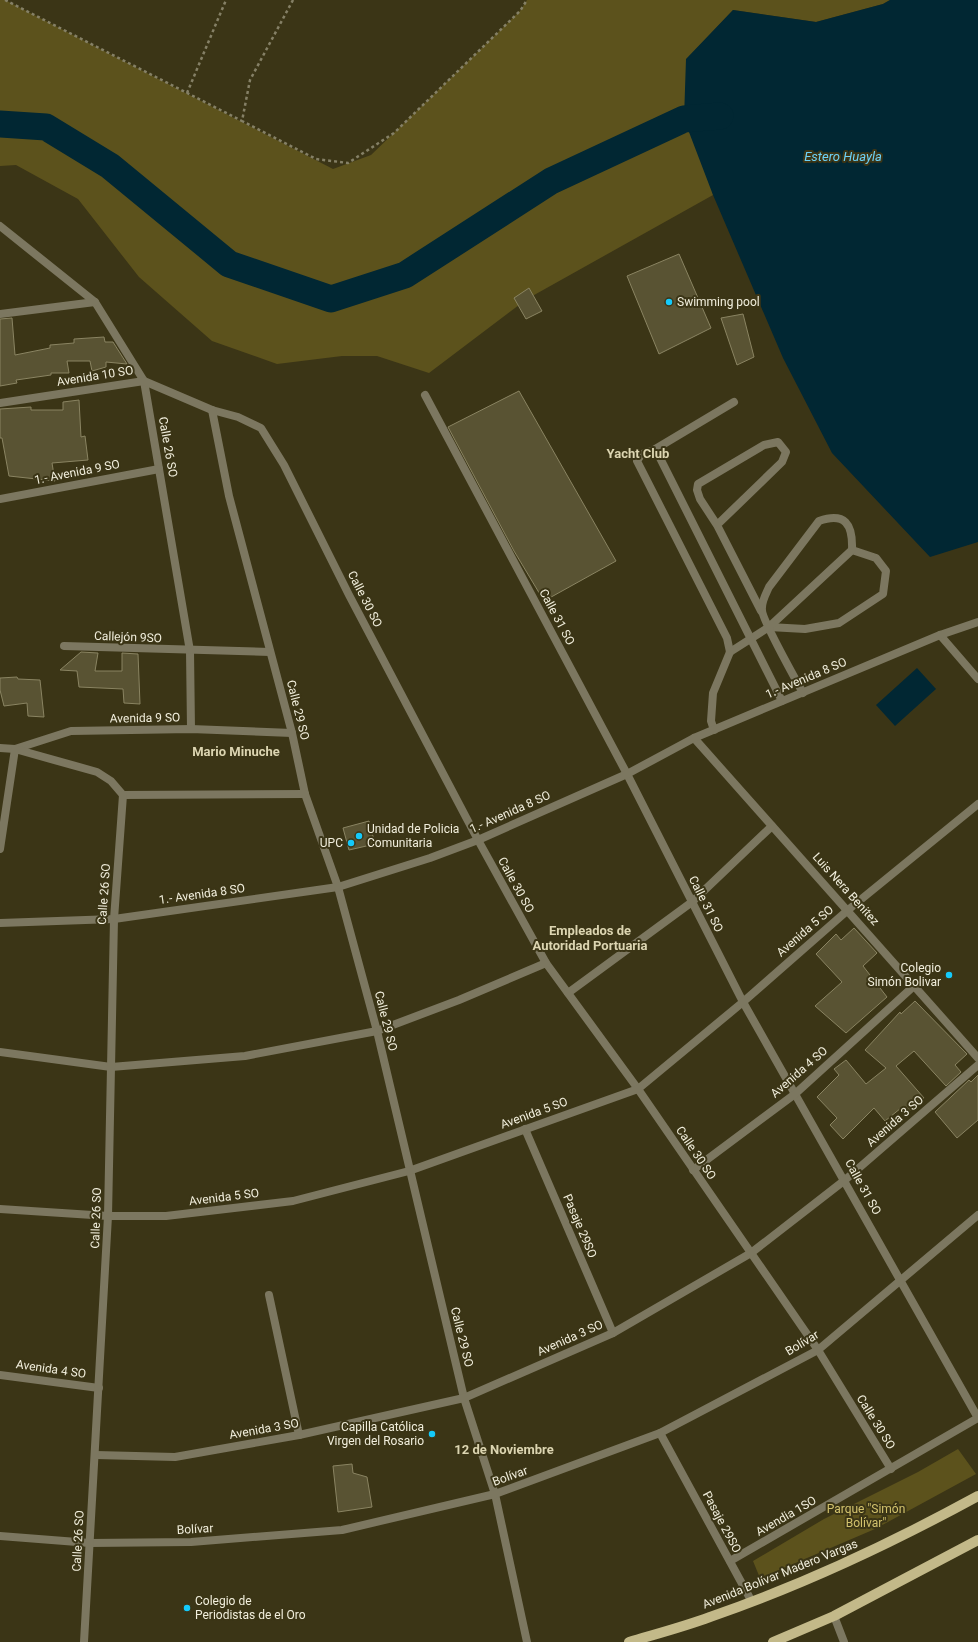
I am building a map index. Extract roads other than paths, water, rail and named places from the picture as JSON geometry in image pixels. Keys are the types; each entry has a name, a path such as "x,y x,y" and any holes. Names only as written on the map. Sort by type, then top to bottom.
{"main road":[{"name":"Avenida Bolívar Madero Vargas","path":"629,1642 709,1618 752,1602 881,1547 978,1496"},
{"path":"773,1642 834,1616 978,1540"}],"street":[{"name":"Calle 26 SO","path":"1,226 95,302 144,381 190,651 191,729"},
{"path":"0,314 95,302"},
{"name":"Avenida 10 SO","path":"0,403 144,381 212,410"},
{"name":"Calle 31 SO","path":"426,395 626,774 743,1002 845,1180 978,1418"},
{"path":"730,652 726,638 637,461 641,454 652,451 734,402"},
{"name":"Calle 29 SO","path":"212,410 229,496 292,734 305,794 338,887 377,1031 464,1398 495,1494 527,1642"},
{"name":"Calle 30 SO","path":"212,410 238,417 261,428 284,465 349,595 478,840 546,963 638,1089 818,1350 892,1470"},
{"path":"717,525 782,462 786,452 778,442 764,445 698,484 697,490 700,499 717,525 803,693"},
{"path":"652,451 659,456 782,701"},
{"name":"1.- Avenida 9 SO","path":"0,499 159,469"},
{"path":"714,730 711,721 713,693 730,652 769,627 852,550 852,534 849,526 842,519 829,518 819,521 770,587 764,599 761,611"},
{"path":"769,627 805,629 839,623 883,594 886,571 880,562 876,558 852,550"},
{"name":"1.- Avenida 8 SO","path":"0,923 114,919 338,887 430,858 478,840 626,774 694,738 940,635 978,622"},
{"path":"940,635 978,678"},
{"name":"Callejón 9SO","path":"64,646 190,651 270,652"},
{"name":"Avenida 9 SO","path":"0,748 15,749 72,731 191,729 292,734"},
{"name":"Luis Nera Benitez","path":"694,738 915,985 978,1058"},
{"path":"0,849 15,749 97,772 112,781 123,794 305,794"},
{"name":"Calle 26 SO","path":"84,1642 96,1455 108,1216 114,919 123,794"},
{"name":"Avenida 5 SO","path":"0,1209 108,1216 166,1216 293,1201 409,1171 638,1089 743,1002 848,910 978,804"},
{"path":"568,993 692,902 772,826"},
{"path":"0,1052 111,1067 245,1056 377,1031 459,1000 546,963"},
{"name":"Avenida 4 SO","path":"693,1170 795,1094 915,985"},
{"name":"Avenida 3 SO","path":"96,1455 175,1457 299,1435 464,1398 612,1333 751,1253 845,1180 978,1065"},
{"name":"Pasaje 29SO","path":"525,1129 612,1333"},
{"name":"Bolívar","path":"0,1536 90,1542 191,1542 342,1530 495,1494 660,1433 818,1350 978,1215"},
{"path":"269,1295 299,1435"},
{"name":"Avenida 4 SO","path":"0,1375 99,1388"},
{"name":"Avendia 1SO","path":"730,1561 892,1470 978,1418"},
{"name":"Pasaje 29SO","path":"660,1433 752,1602"},
{"path":"834,1616 844,1642"}],"water":[{"name":"Estero Huayla","path":"890,0 978,0 978,542 930,557 832,453 783,358 713,195 684,119 686,59 733,10 816,22 883,4"},
{"path":"917,668 936,689 895,726 876,705"}],"waterway":[{"path":"0,124 46,127 110,166 229,264 331,299 405,275 551,181 684,119 720,116"}],"place":[{"name":"Swimming pool","path":"669,302"},
{"name":"Unidad de Policia Comunitaria","path":"359,836"},
{"name":"UPC","path":"351,843"},
{"name":"Colegio Simón Bolivar","path":"949,975"},
{"name":"Capilla Católica Virgen del Rosario","path":"432,1434"},
{"name":"Colegio de Periodistas de el Oro","path":"187,1608"}],"district":[{"name":"Yacht Club","path":"638,453"},
{"name":"Mario Minuche","path":"236,751"},
{"name":"Empleados de Autoridad Portuaria","path":"590,938"},
{"name":"12 de Noviembre","path":"504,1449"}],"park label":[{"name":"Parque \"Simón Bolívar\"","path":"866,1516"}]}
